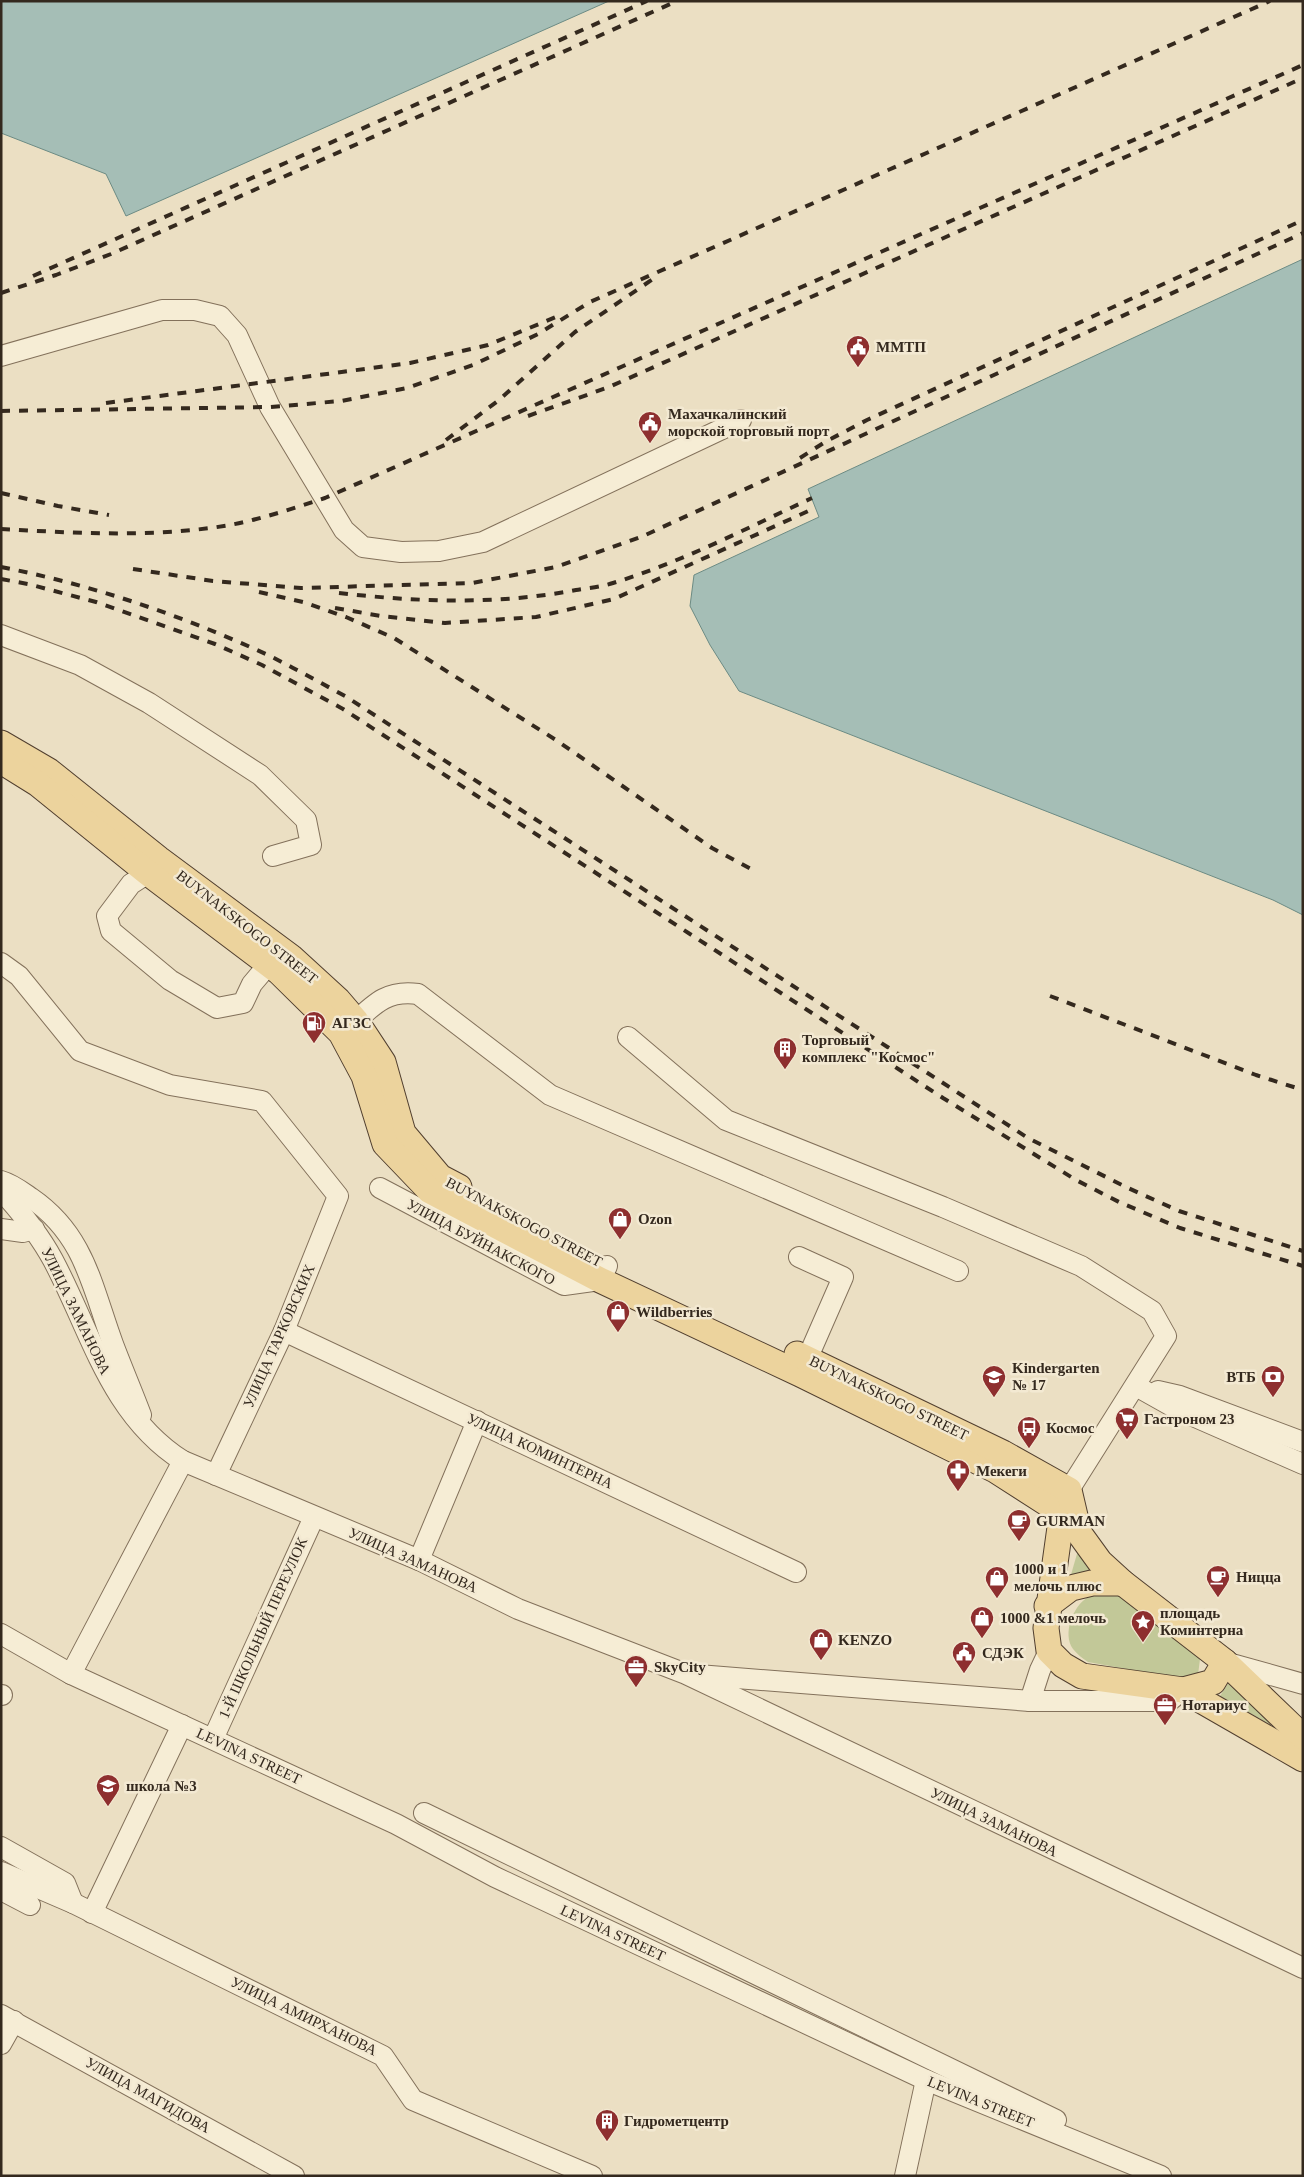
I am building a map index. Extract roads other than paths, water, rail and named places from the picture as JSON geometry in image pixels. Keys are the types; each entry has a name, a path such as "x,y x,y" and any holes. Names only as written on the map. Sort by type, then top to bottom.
{"main road":[{"name":"BUYNAKSKOGO STREET","path":"1,743 49,771 158,858 291,957 338,1000 356,1021 382,1062 403,1134 440,1177 603,1273"},
{"name":"BUYNAKSKOGO STREET","path":"1,762 38,784 148,874 269,964 341,1033 364,1076 385,1144 430,1191 804,1366 1003,1452 1069,1490"},
{"name":"BUYNAKSKOGO STREET","path":"804,1366 994,1470 1062,1513"},
{"path":"1069,1490 1079,1533 1100,1562 1123,1583 1226,1662 1303,1737"},
{"path":"1062,1513 1047,1606 1046,1628 1049,1651 1063,1665 1082,1676 1183,1690 1303,1759"},
{"path":"1047,1606 1071,1588 1092,1583 1123,1583"},
{"path":"1183,1690 1213,1682 1226,1662"}],"street":[{"path":"1,356 162,310 195,310 220,316 237,335 270,407 344,530 363,547 401,552 439,551 483,542 741,420"},
{"path":"1,635 80,665 149,703 260,775 306,820 312,845 273,856"},
{"path":"148,874 131,884 107,916 111,931 170,980 217,1008 243,1003 252,984 269,964"},
{"name":"УЛИЦА ТАРКОВСКИХ","path":"1,963 20,976 80,1051 170,1085 262,1101 338,1196 284,1331 216,1475"},
{"path":"356,1021 379,1000 404,992 418,994 550,1095 958,1271"},
{"path":"628,1037 726,1120 943,1207 1081,1266 1152,1311 1166,1336 1069,1490 1062,1513"},
{"name":"УЛИЦА ЗАМАНОВА","path":"1,1181 9,1183 47,1209 76,1246 86,1264 113,1345 148,1434"},
{"name":"УЛИЦА БУЙНАКСКОГО","path":"380,1188 564,1285 603,1273"},
{"name":"УЛИЦА ЗАМАНОВА","path":"1,1190 34,1229 53,1259 115,1390 148,1434 164,1449 183,1461 419,1560 518,1609 686,1674 1303,1968"},
{"path":"1,1230 23,1232 34,1229"},
{"path":"799,1256 843,1276 804,1366"},
{"name":"УЛИЦА КОМИНТЕРНА","path":"284,1331 796,1572"},
{"path":"1136,1386 1180,1396 1303,1442"},
{"path":"1136,1386 1177,1410 1303,1464"},
{"path":"419,1560 477,1421"},
{"path":"71,1674 183,1461"},
{"name":"1-Й ШКОЛЬНЫЙ ПЕРЕУЛОК","path":"213,1739 314,1517"},
{"name":"LEVINA STREET","path":"1,1634 71,1674 396,1824 504,1882 926,2080 1161,2176"},
{"path":"1030,1701 1049,1651"},
{"path":"1226,1662 1303,1684"},
{"name":"УЛИЦА ЗАМАНОВА","path":"686,1674 1030,1701 1169,1701 1183,1690"},
{"path":"92,1912 182,1726"},
{"path":"424,1813 830,2012 1020,2102 1167,2176"},
{"path":"1,1847 66,1883 73,1903"},
{"name":"УЛИЦА АМИРХАНОВА","path":"1,1872 92,1912 383,2056 413,2100 592,2176"},
{"path":"1,1890 30,1905"},
{"path":"1,2044 7,2018"},
{"name":"УЛИЦА МАГИДОВА","path":"7,2018 294,2176"},
{"path":"905,2176 926,2080"}],"water":[{"path":"1,1 609,1 126,216 106,174 1,133"},
{"path":"1303,259 1303,915 1273,900 739,691 710,645 690,606 694,575 819,517 808,489"}],"railway":[{"path":"33,276 647,1"},
{"path":"1,293 111,254 677,1"},
{"path":"1,411 270,407 341,401 407,388 473,365 538,334 590,302 1270,1"},
{"path":"1,529 58,532 173,532 254,520 325,498 1303,65"},
{"path":"528,416 609,387 1303,78"},
{"path":"800,458 825,442 867,420 1303,220"},
{"path":"133,569 213,581 301,588 472,583 556,567 641,537 1303,233"},
{"path":"446,440 499,400 575,332 653,279"},
{"path":"106,403 410,363 488,345 556,317"},
{"path":"1,493 109,515"},
{"path":"339,593 428,600 488,600 547,595 599,586 639,575 689,555 812,498"},
{"path":"335,608 381,616 445,623 536,617 614,599 815,508"},
{"path":"1,567 70,583 137,603 203,627 268,655 345,696 1028,1138 1179,1211 1303,1251"},
{"path":"1,579 96,602 215,644 262,665 343,709 943,1098 1076,1180 1119,1202 1180,1228 1303,1266"},
{"path":"259,592 303,602 346,617 394,638 556,740 712,848 751,869"},
{"path":"1050,996 1256,1075 1303,1090"}],"place":[{"name":"ММТП","path":"858,368"},
{"name":"Махачкалинский морской торговый порт","path":"650,444"},
{"name":"АГЗС","path":"314,1044"},
{"name":"Торговый комплекс \"Космос\"","path":"785,1070"},
{"name":"Ozon","path":"620,1240"},
{"name":"Wildberries","path":"618,1333"},
{"name":"Kindergarten № 17","path":"994,1398"},
{"name":"ВТБ","path":"1273,1398"},
{"name":"Гастроном 23","path":"1127,1440"},
{"name":"Космос","path":"1029,1449"},
{"name":"Мекеги","path":"958,1492"},
{"name":"GURMAN","path":"1019,1542"},
{"name":"Ницца","path":"1218,1598"},
{"name":"1000 и 1 мелочь плюс","path":"997,1599"},
{"name":"1000 &1 мелочь","path":"982,1639"},
{"name":"площадь Коминтерна","path":"1143,1643"},
{"name":"KENZO","path":"821,1661"},
{"name":"СДЭК","path":"964,1674"},
{"name":"SkyCity","path":"636,1688"},
{"name":"Нотариус","path":"1165,1726"},
{"name":"школа №3","path":"108,1807"},
{"name":"Гидрометцентр","path":"607,2142"}]}
